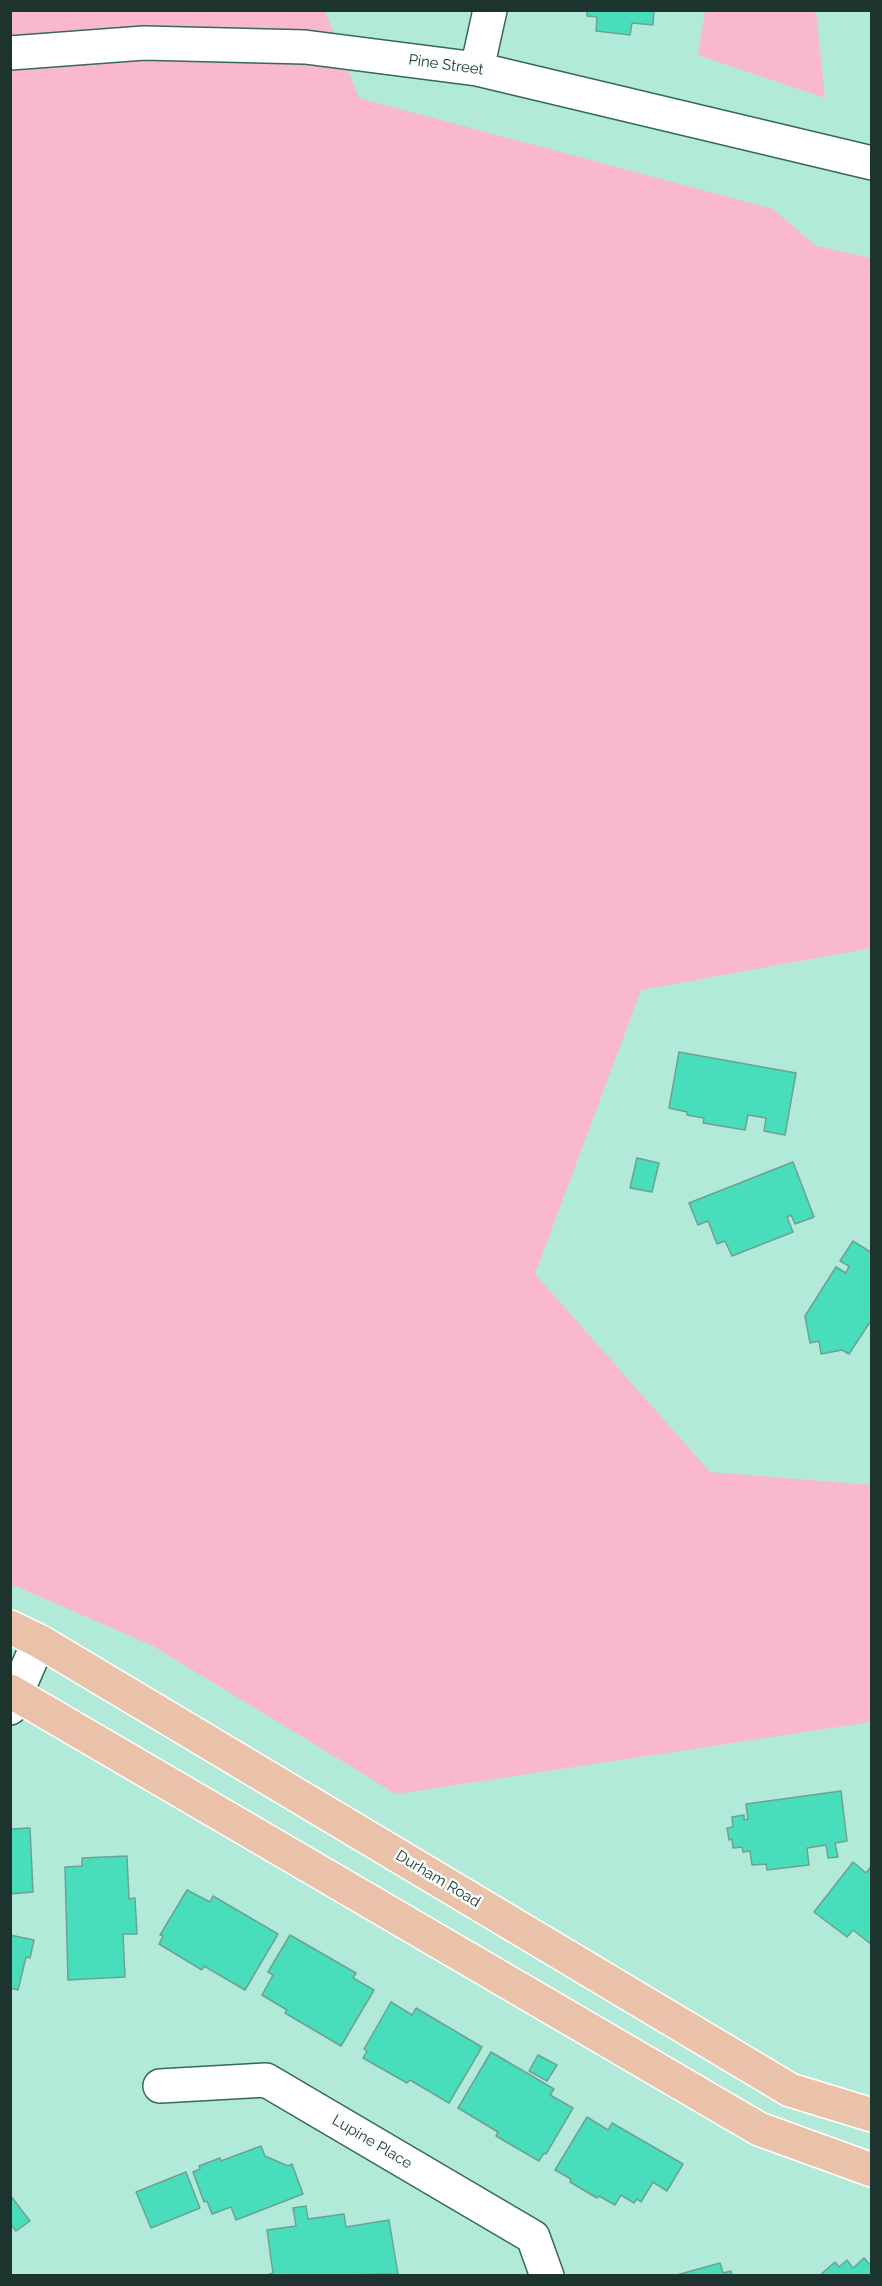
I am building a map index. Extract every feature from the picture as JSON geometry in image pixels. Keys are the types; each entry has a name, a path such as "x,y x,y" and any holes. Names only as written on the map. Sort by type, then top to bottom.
{"main road":[{"name":"Durham Road","path":"25,1634 790,2090 872,2115"},
{"path":"13,1698 759,2129 872,2170"}],"street":[{"path":"477,69 490,10"},
{"name":"Pine Street","path":"10,53 144,43 305,47 477,69 872,163"},
{"path":"13,1698 25,1634"},
{"name":"Lupine Place","path":"160,2086 266,2079 533,2237 547,2276"}],"shaded area":[{"path":"11,11 325,11 359,98 773,209 816,246 871,258 871,948 641,990 535,1274 710,1472 871,1485 871,1722 396,1794 153,1646 11,1584"},
{"path":"705,11 816,11 825,98 698,55"}],"building":[{"path":"587,10 654,10 653,25 632,23 630,35 596,31 597,17 587,16"},
{"path":"679,1052 796,1073 785,1135 764,1131 766,1118 748,1115 745,1130 703,1123 704,1118 669,1108"},
{"path":"637,1158 659,1163 652,1192 630,1188"},
{"path":"793,1162 814,1217 795,1224 791,1215 787,1217 793,1232 732,1256 725,1241 717,1244 708,1221 698,1225 689,1203"},
{"path":"853,1241 872,1253 872,1319 849,1354 842,1350 821,1354 819,1341 810,1343 805,1316 836,1267 846,1273 849,1266 840,1261"},
{"path":"841,1791 847,1841 835,1843 838,1857 828,1858 826,1845 807,1848 809,1865 767,1870 766,1864 752,1865 750,1851 743,1852 742,1847 733,1848 732,1839 729,1840 727,1828 733,1827 732,1817 744,1815 744,1820 748,1819 746,1804"},
{"path":"30,1828 33,1892 10,1894 10,1829"},
{"path":"127,1856 129,1899 135,1898 137,1934 123,1934 125,1977 68,1980 65,1867 82,1866 82,1858"},
{"path":"853,1862 866,1873 872,1865 872,1945 853,1930 847,1937 814,1912"},
{"path":"187,1890 210,1902 213,1896 278,1934 245,1990 204,1966 202,1970 159,1944 163,1936 160,1935"},
{"path":"10,1935 34,1940 30,1958 26,1957 18,1990 10,1988"},
{"path":"290,1935 356,1973 353,1978 374,1990 341,2046 285,2013 287,2010 262,1995 273,1975 268,1972"},
{"path":"391,2002 412,2015 416,2008 482,2047 449,2103 410,2080 407,2083 363,2058 367,2051 364,2049"},
{"path":"491,2052 554,2089 550,2095 573,2108 546,2154 544,2153 539,2161 496,2136 498,2132 458,2108"},
{"path":"538,2055 557,2065 547,2081 529,2071"},
{"path":"587,2117 608,2130 612,2123 683,2164 667,2191 653,2182 641,2202 637,2199 634,2203 621,2195 615,2205 599,2196 597,2198 555,2170"},
{"path":"261,2146 265,2156 288,2166 292,2164 303,2194 236,2220 231,2207 212,2214 207,2201 204,2202 193,2172 200,2169 199,2166 220,2158 221,2161"},
{"path":"186,2172 200,2208 151,2228 136,2192"},
{"path":"10,2195 30,2221 16,2231 10,2224"},
{"path":"306,2206 308,2219 344,2214 346,2227 389,2220 398,2274 264,2276 273,2273 267,2230 296,2226 293,2208"},
{"path":"864,2258 872,2267 872,2276 819,2276 835,2262 839,2267 847,2260 853,2268"},
{"path":"720,2263 723,2273 731,2271 732,2276 673,2276"}]}
